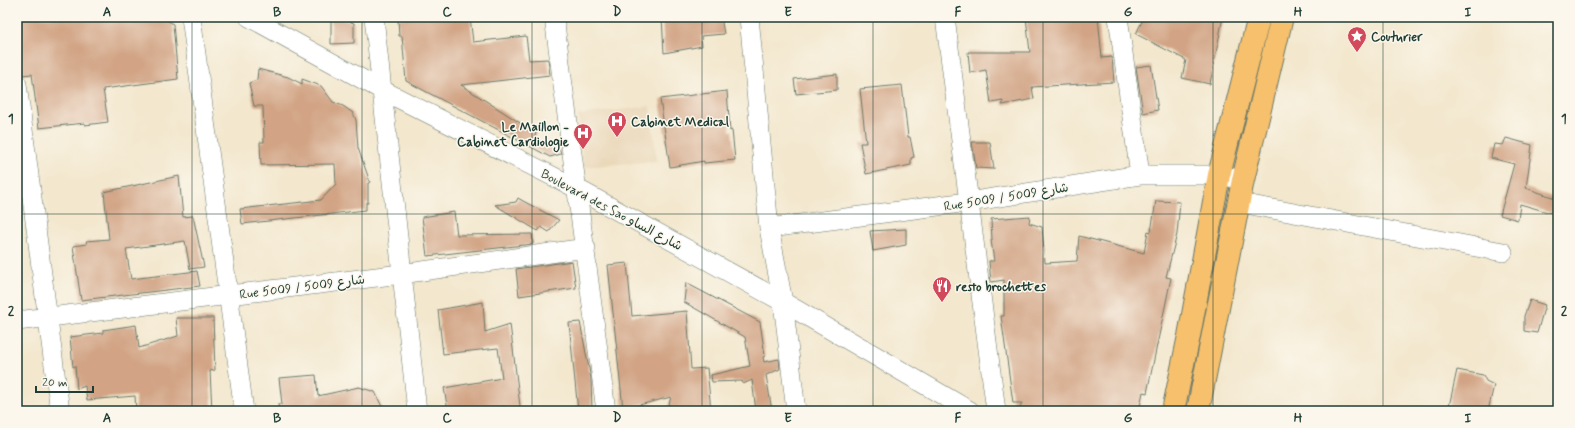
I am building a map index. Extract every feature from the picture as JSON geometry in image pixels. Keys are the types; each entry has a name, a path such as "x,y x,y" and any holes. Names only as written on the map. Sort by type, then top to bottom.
{"main road":[{"path":"1173,411 1189,336 1219,175 1259,17"},
{"path":"1198,411 1210,344 1240,203 1243,180 1282,17"}],"street":[{"path":"191,17 244,411"},
{"name":"Boulevard des Sao شارع الساو","path":"249,17 382,90 576,188 783,302 970,411"},
{"path":"374,17 417,411"},
{"path":"554,17 576,188 586,248 606,411"},
{"path":"749,17 769,228 783,302 796,411"},
{"path":"945,17 996,411"},
{"path":"1118,17 1140,175"},
{"path":"17,84 60,411"},
{"name":"Rue 5009 / شارع 5009","path":"769,228 968,202 1140,175 1219,175 1243,180"},
{"path":"1240,203 1503,252"},
{"name":"Rue 5009 / شارع 5009","path":"17,321 401,274 586,248"}],"shaded area":[{"name":"Cabinet Medical","path":"650,106 657,161 583,167 578,115"}],"building":[{"path":"17,17 162,17 173,24 178,79 103,89 108,122 39,128 32,74 22,75 17,42"},
{"path":"331,17 336,17 354,23 354,43 331,44"},
{"path":"470,17 473,42 526,36 529,60 548,59 550,75 461,85 536,133 533,142 557,142 561,154 550,157 406,81 402,36 399,36 398,18"},
{"path":"662,17 721,17 724,34 701,36 702,46 664,53"},
{"path":"1026,17 1098,17 1102,58 1112,57 1114,82 1032,87 1034,99 1002,105 1003,101 991,103 986,70 970,73 968,52 1030,52"},
{"path":"1144,17 1223,17 1210,84 1182,78 1186,60 1136,34"},
{"path":"1151,65 1158,110 1143,113 1136,67"},
{"path":"258,69 288,77 302,84 302,79 321,86 333,102 343,106 353,113 356,120 358,148 370,182 368,183 368,203 366,203 366,210 242,224 240,209 321,200 336,184 335,164 261,165 260,142 264,142 263,106 254,106 249,83 257,80"},
{"path":"837,74 837,90 796,94 794,79"},
{"path":"902,85 908,137 910,137 914,157 911,158 911,165 866,174 860,143 866,143 860,89"},
{"path":"727,91 730,131 732,130 735,160 704,163 704,161 670,167 660,99"},
{"path":"1506,138 1532,145 1526,188 1558,199 1558,215 1520,204 1518,220 1500,215 1514,164 1491,158 1494,144 1503,145"},
{"path":"972,142 990,142 994,169 976,168"},
{"path":"179,176 183,217 193,216 204,267 190,269 185,241 126,249 131,279 197,271 200,286 81,300 73,246 87,244 86,241 109,239 104,192"},
{"path":"518,198 559,220 549,232 541,227 538,231 495,205 516,202"},
{"path":"1156,201 1180,202 1177,234 1166,277 1171,278 1147,393 1143,392 1139,411 1019,411 1022,403 1013,403 1001,316 1004,316 1004,280 991,282 989,261 994,261 991,240 991,219 1030,216 1029,223 1042,227 1045,263 1077,261 1079,236 1144,253 1148,231 1151,232"},
{"path":"454,212 457,235 532,234 533,244 427,256 422,217"},
{"path":"906,229 906,245 873,251 870,231"},
{"path":"572,261 576,288 519,296 516,269"},
{"path":"627,263 632,316 687,311 691,369 707,368 711,411 667,411 671,397 623,409 608,265"},
{"path":"686,283 760,322 765,356 763,357 764,362 779,359 780,369 766,375 772,411 756,411 752,380 743,384 742,381 712,382 711,375 750,366 745,337 684,302"},
{"path":"1530,300 1545,305 1537,333 1524,331 1524,316"},
{"path":"483,302 485,332 510,324 520,406 506,409 505,406 472,411 448,411 444,388 502,378 498,348 443,354 438,310"},
{"path":"176,318 213,318 215,370 210,371 212,411 136,411 135,396 87,400 85,386 77,389 70,337 103,333 103,330 136,325 139,348 178,336"},
{"path":"580,322 591,379 592,411 578,411 569,323"},
{"path":"1457,370 1483,375 1486,381 1494,385 1488,411 1448,411"},
{"path":"316,375 318,396 359,387 375,392 384,411 279,411 278,404 282,404 279,378"}],"place":[{"name":"Couturier","path":"1357,53"},
{"name":"Cabinet Medical","path":"617,138"},
{"name":"Le Maillon - Cabinet Cardiologie","path":"583,150"},
{"name":"resto brochettes","path":"942,303"}]}
